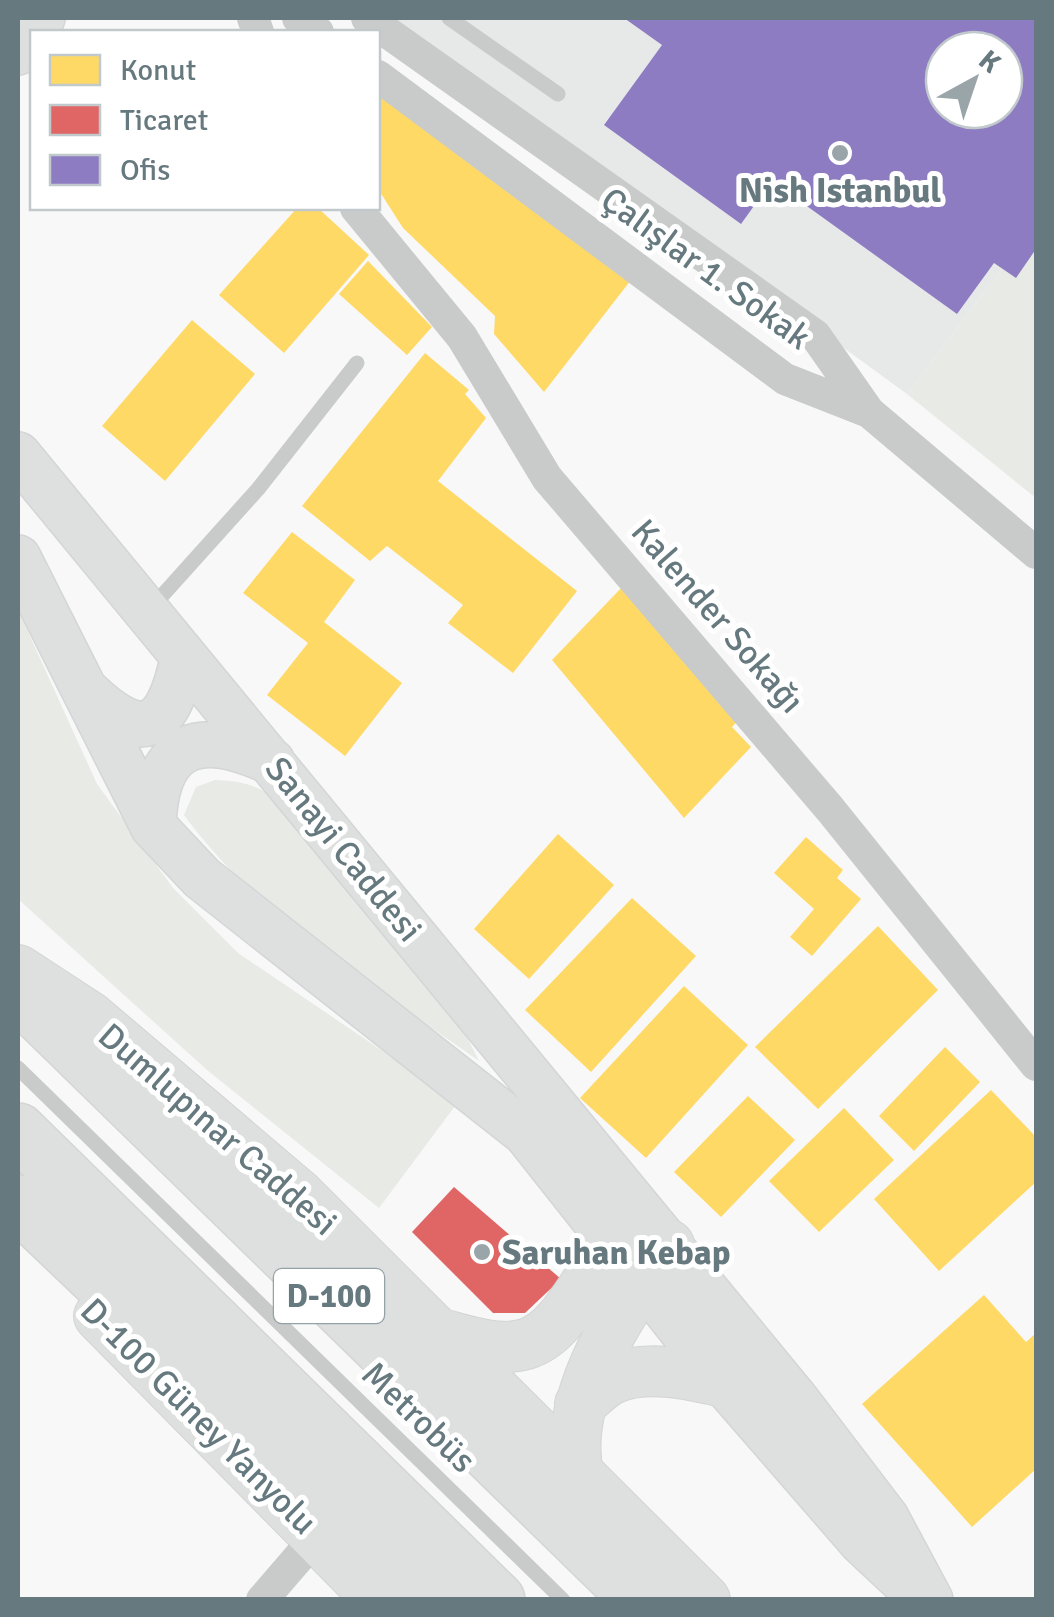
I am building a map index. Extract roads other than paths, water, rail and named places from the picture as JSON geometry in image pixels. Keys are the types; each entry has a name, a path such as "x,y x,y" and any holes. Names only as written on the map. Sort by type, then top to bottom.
{"highway":[{"name":"D-100","path":"18,994 640,1600"},
{"name":"D-100","path":"18,1131 497,1600"},
{"path":"18,1203 435,1600"}],"main road":[{"name":"Sanayi Caddesi","path":"18,455 183,659 274,762 643,1257"},
{"path":"18,558 153,826 202,878 526,1133 886,1518 927,1600"},
{"path":"86,691 111,715 134,726 150,722 174,697 183,659"},
{"path":"153,826 154,792 167,762 188,746 216,743 274,762"},
{"name":"Dumlupınar Caddesi","path":"18,970 90,1016 298,1194 705,1600"},
{"name":"D-100 Güney Yanyolu","path":"18,1234 380,1600"},
{"path":"441,1334 480,1344 524,1345 545,1335 568,1312 643,1257"},
{"path":"643,1257 723,1382 862,1542 927,1600"},
{"path":"578,1474 573,1449 580,1404 643,1257"},
{"path":"580,1404 612,1379 684,1372 723,1382"}],"street":[{"path":"367,18 816,336 870,412"},
{"name":"Çalışlar 1. Sokak","path":"380,77 784,378 870,412 1036,553"},
{"name":"Kalender Sokağı","path":"358,210 462,336 547,478 830,809 1036,1065"},
{"path":"262,1600 318,1535"}],"lane":[{"path":"449,18 558,94"},
{"path":"148,611 258,489 357,363"},
{"name":"Metrobüs","path":"18,1068 563,1600"}],"place":[{"name":"Nish Istanbul","path":"840,153"},
{"name":"Saruhan Kebap","path":"482,1252"}]}
